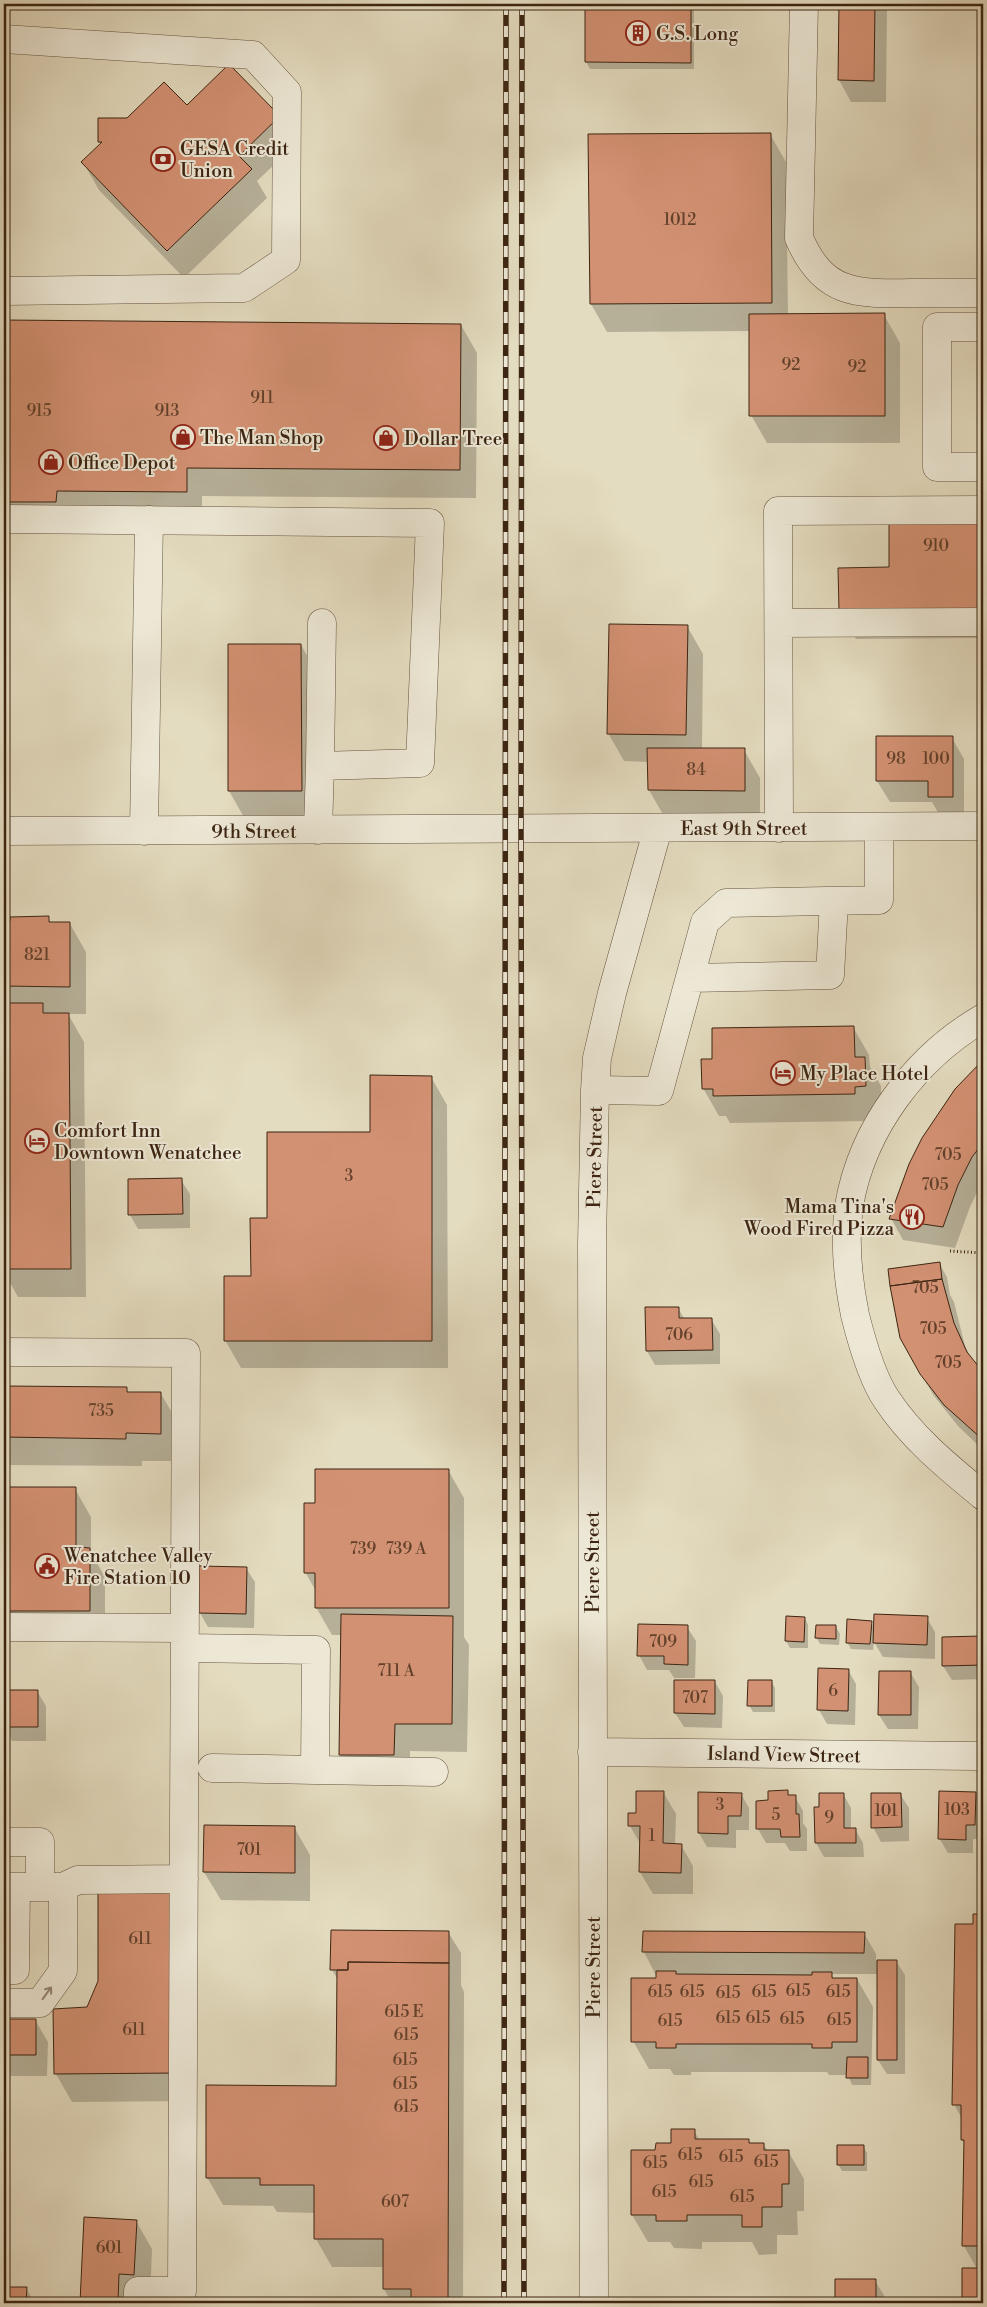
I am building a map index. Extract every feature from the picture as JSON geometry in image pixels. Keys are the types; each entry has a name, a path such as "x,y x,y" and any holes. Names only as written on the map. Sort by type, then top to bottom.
{"street":[{"path":"804,4 799,238 806,253 815,267 827,278 839,285 865,294 983,293"},
{"path":"4,39 253,54 287,92 286,260 244,288 4,291"},
{"path":"983,328 937,327 937,467 983,467"},
{"path":"779,828 778,511 983,510"},
{"path":"4,519 430,523 420,763 320,766"},
{"path":"144,831 149,520"},
{"path":"779,623 983,622"},
{"path":"318,830 322,623"},
{"name":"East 9th Street","path":"505,830 983,826"},
{"path":"595,1090 659,1091 705,922 726,903 878,900 879,827"},
{"name":"Piere Street","path":"594,2303 592,1235 595,1090 597,1058 602,1032 658,828"},
{"name":"9th Street","path":"4,831 505,830"},
{"path":"690,978 830,975 834,901"},
{"path":"983,1018 943,1045 923,1063 900,1089 877,1129 858,1171 849,1207 847,1246 851,1293 861,1341 886,1399 914,1434 934,1455 983,1496"},
{"path":"4,1352 186,1353 182,2291 138,2291 138,2303"},
{"path":"4,1628 185,1638 316,1650 314,1770"},
{"name":"Island View Street","path":"592,1752 981,1756"},
{"path":"212,1768 434,1772"},
{"path":"4,1842 40,1842 15,1970 4,1970"},
{"path":"31,1887 78,1880 184,1879"},
{"path":"4,2003 40,2003 63,1970 31,1887"}],"path":[{"path":"950,1251 983,1253"}],"building":[{"name":"G.S. Long","path":"585,4 691,4 691,63 585,62"},
{"path":"839,4 875,4 874,81 838,80"},
{"name":"GESA Credit Union","path":"229,64 280,116 239,156 252,169 167,251 81,162 102,142 98,142 98,118 127,118 164,82 187,105"},
{"path":"771,133 772,303 590,304 588,134"},
{"path":"885,313 885,416 749,416 749,314"},
{"path":"4,320 461,324 460,470 187,468 187,492 57,491 56,502 4,502"},
{"path":"983,521 983,610 839,611 838,568 889,567 889,522"},
{"path":"609,624 688,625 686,735 607,734"},
{"path":"228,644 301,644 302,791 228,791"},
{"path":"876,736 953,736 953,797 928,797 928,781 876,781"},
{"path":"647,748 745,748 745,791 648,790"},
{"path":"49,916 49,922 70,922 70,987 4,986 4,921 10,921 10,917"},
{"name":"Comfort Inn Downtown Wenatchee","path":"4,1003 43,1003 43,1013 69,1013 71,1269 4,1269"},
{"name":"My Place Hotel","path":"854,1026 855,1057 865,1057 866,1086 855,1087 855,1094 713,1096 713,1089 702,1089 701,1059 712,1059 712,1028"},
{"path":"983,1060 983,1143 972,1157 958,1185 943,1227 889,1219 909,1164 922,1138 955,1089"},
{"path":"370,1075 432,1076 432,1341 224,1341 224,1276 251,1276 250,1218 267,1218 267,1132 370,1132"},
{"path":"182,1178 183,1214 128,1215 128,1179"},
{"path":"940,1262 942,1279 890,1286 888,1269"},
{"path":"942,1279 954,1323 967,1352 983,1372 983,1440 944,1405 920,1374 900,1338 890,1286"},
{"path":"645,1307 679,1307 679,1318 712,1318 713,1350 646,1351"},
{"path":"4,1386 127,1387 127,1392 161,1392 161,1434 126,1433 126,1439 4,1437"},
{"path":"315,1469 449,1469 449,1608 315,1608 315,1573 304,1573 304,1503 315,1503"},
{"name":"Wenatchee Valley Fire Station 10","path":"4,1487 76,1487 76,1547 90,1548 90,1611 4,1611"},
{"path":"199,1566 247,1567 246,1614 199,1613"},
{"path":"341,1614 453,1616 452,1724 395,1724 394,1755 339,1755"},
{"path":"874,1614 928,1616 927,1645 873,1643"},
{"path":"786,1616 805,1617 804,1642 785,1641"},
{"path":"847,1619 872,1621 870,1644 846,1643"},
{"path":"638,1624 688,1625 688,1665 664,1664 664,1656 637,1656"},
{"path":"816,1625 836,1625 836,1639 815,1638"},
{"path":"982,1636 983,1665 942,1666 942,1637"},
{"path":"818,1668 849,1669 848,1711 817,1710"},
{"path":"879,1671 911,1671 911,1715 878,1715"},
{"path":"674,1680 715,1680 715,1714 674,1713"},
{"path":"748,1680 772,1680 772,1706 747,1706"},
{"path":"4,1690 38,1690 38,1727 4,1727"},
{"path":"788,1790 788,1795 796,1795 796,1814 799,1814 800,1837 781,1837 780,1829 756,1829 756,1801 768,1800 768,1791"},
{"path":"636,1791 664,1791 663,1843 682,1844 681,1873 639,1872 640,1826 628,1826 628,1813 636,1813"},
{"path":"939,1791 976,1792 975,1825 966,1825 966,1840 938,1839"},
{"path":"698,1792 742,1793 741,1816 728,1816 728,1834 698,1833"},
{"path":"819,1793 844,1793 844,1828 856,1828 856,1843 815,1843 814,1807 819,1807"},
{"path":"871,1793 901,1793 902,1827 871,1828"},
{"path":"204,1825 295,1826 295,1873 203,1872"},
{"path":"98,1893 179,1893 178,2073 54,2074 53,2009 87,2007 98,1981"},
{"path":"973,1914 983,1914 983,2255 982,2246 962,2246 964,2140 961,2140 961,2105 952,2105 955,1924 973,1924"},
{"path":"331,1930 449,1931 449,1963 348,1962 348,1970 330,1970"},
{"path":"643,1931 865,1932 864,1953 642,1952"},
{"path":"877,1960 897,1960 897,2060 877,2060"},
{"path":"348,1962 449,1963 448,2303 411,2303 411,2289 383,2289 383,2239 314,2239 314,2185 260,2185 260,2178 206,2178 206,2085 336,2086 337,1970 348,1970"},
{"path":"656,1971 676,1971 676,1974 812,1975 812,1972 832,1972 832,1978 857,1978 857,2042 832,2042 832,2048 812,2048 812,2044 676,2044 676,2048 656,2048 656,2042 631,2042 631,1978 656,1978"},
{"path":"4,2019 36,2019 36,2055 4,2055"},
{"path":"847,2057 868,2057 868,2078 846,2078"},
{"path":"671,2129 695,2129 695,2139 749,2139 749,2143 764,2143 764,2150 789,2150 789,2184 782,2184 782,2207 762,2207 762,2227 742,2227 742,2215 687,2215 687,2221 656,2221 656,2215 631,2215 631,2150 655,2150 656,2143 671,2143"},
{"path":"837,2145 864,2145 864,2165 837,2165"},
{"path":"84,2217 137,2220 134,2275 119,2274 118,2303 80,2303"},
{"path":"962,2268 983,2268 983,2303 962,2303"},
{"path":"835,2279 876,2279 876,2298 835,2298"},
{"path":"4,2287 27,2287 26,2303 4,2303"}],"railway":[{"path":"504,2303 506,4"},
{"path":"522,4 521,829 524,2303"}],"place":[{"name":"G.S. Long","path":"638,33"},
{"name":"GESA Credit Union","path":"163,159"},
{"name":"The Man Shop","path":"183,437"},
{"name":"Dollar Tree","path":"386,438"},
{"name":"Office Depot","path":"51,462"},
{"name":"My Place Hotel","path":"783,1073"},
{"name":"Comfort Inn Downtown Wenatchee","path":"37,1141"},
{"name":"Mama Tina's Wood Fired Pizza","path":"912,1217"},
{"name":"Wenatchee Valley Fire Station 10","path":"47,1566"}]}
